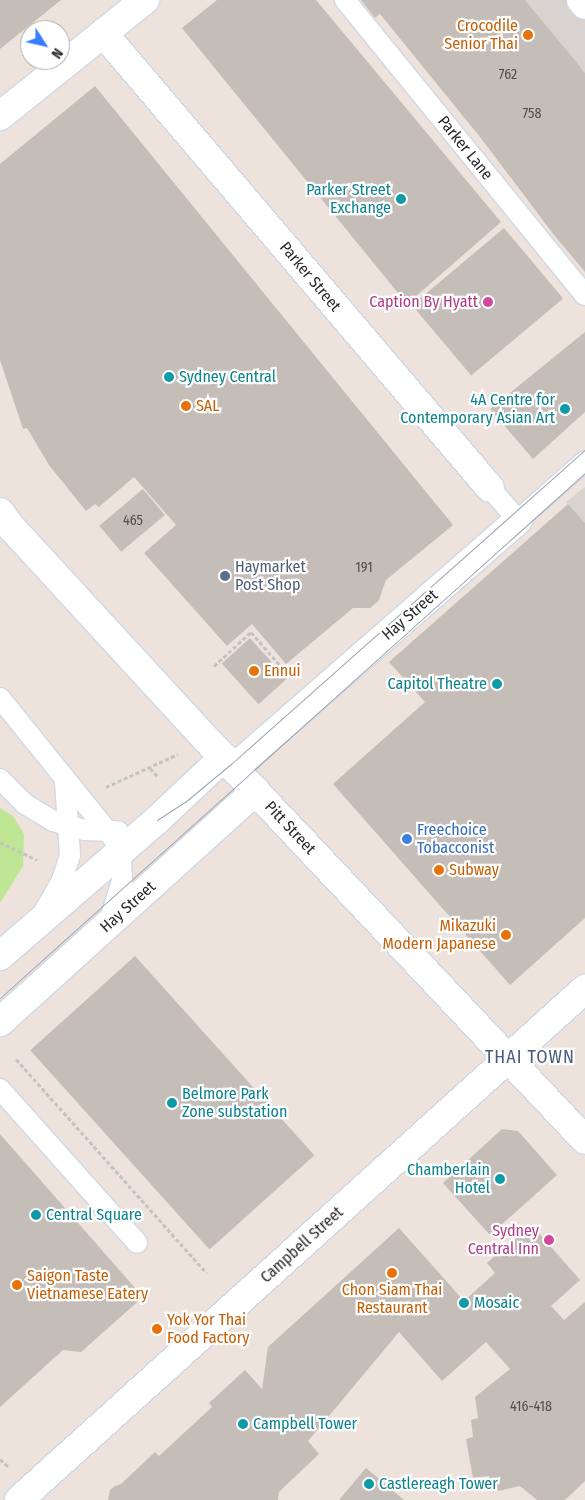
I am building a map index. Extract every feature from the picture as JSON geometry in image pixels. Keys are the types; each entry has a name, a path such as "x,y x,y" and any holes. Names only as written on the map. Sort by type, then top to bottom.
{"street":[{"path":"0,116 145,0"},
{"path":"581,0 585,5"},
{"name":"Parker Street","path":"103,34 490,488"},
{"name":"Pitt Street","path":"0,512 11,527 229,763 585,1140"},
{"name":"Hay Street","path":"0,956 38,922 115,842 157,820 229,763 518,520"},
{"name":"Hay Street","path":"0,1022 256,791"},
{"name":"Campbell Street","path":"19,1500 585,990"},
{"path":"0,1495 5,1500"}],"lane":[{"name":"Parker Lane","path":"345,0 585,295"},
{"name":"Hay Street","path":"518,520 585,461"},
{"name":"Parker Street","path":"490,488 518,520"},
{"path":"0,698 115,842 122,870 120,892 108,925"},
{"path":"0,779 36,812 69,827 115,842"},
{"path":"38,922 57,890 67,867 70,848 65,781"},
{"path":"0,1089 137,1242"}],"path":[{"path":"214,666 252,632 294,681"},
{"path":"100,790 165,761"},
{"path":"0,842 37,860"},
{"path":"16,1059 207,1273"}],"green space":[{"path":"0,808 13,816 24,834 23,866 0,903"}],"shaded area":[{"path":"525,0 585,0 585,73 574,59"},
{"path":"585,487 585,523 566,502"}],"building":[{"path":"0,0 61,0 36,20 20,20 20,33 0,49"},
{"path":"217,0 316,0 501,222 407,304 182,28"},
{"path":"361,0 525,0 574,59 585,73 585,272 554,235 480,137 380,14 375,18"},
{"name":"Sydney Central","path":"95,86 453,525 386,580 379,600 375,604 370,608 353,608 286,664 252,624 227,646 144,553 176,525 134,477 99,507 95,504 86,511 49,465 27,428 23,429 0,360 0,164"},
{"name":"Caption By Hyatt","path":"504,228 563,298 471,376 412,305"},
{"path":"585,332 585,412 533,459 490,409"},
{"path":"143,489 165,515 121,552 99,526"},
{"path":"568,504 585,523 585,918 510,985 333,784 425,702 389,662"},
{"name":"Ennui","path":"250,638 287,679 259,704 222,663"},
{"name":"Belmore Park Zone substation","path":"135,956 314,1155 210,1250 30,1050"},
{"name":"Chamberlain Hotel","path":"502,1129 518,1131 557,1175 490,1235 443,1183"},
{"name":"Central Square","path":"0,1134 143,1297 81,1352 63,1350 0,1407"},
{"path":"531,1224 580,1280 551,1306 564,1320 585,1302 585,1481 565,1500 537,1500 520,1486 493,1492 489,1476 473,1478 466,1439 473,1437 471,1420 478,1418 475,1397 510,1369 486,1342 442,1381 399,1332 308,1441 319,1454 279,1492 278,1500 108,1500 110,1490 121,1484 155,1452 159,1456 212,1407 209,1403 245,1370 262,1389 268,1347 399,1228 464,1301 495,1273 487,1263"},
{"name":"Castlereagh Tower","path":"366,1468 404,1500 339,1500"}],"tram line":[{"path":"157,820 185,802 231,764 585,450"},
{"path":"0,998 585,473"}],"place":[{"name":"Crocodile Senior Thai","path":"528,35"},
{"name":"Parker Street Exchange","path":"401,199"},
{"name":"Caption By Hyatt","path":"488,302"},
{"name":"Sydney Central","path":"169,377"},
{"name":"SAL","path":"186,406"},
{"name":"4A Centre for Contemporary Asian Art","path":"565,409"},
{"name":"Haymarket Post Shop","path":"225,576"},
{"name":"Ennui","path":"254,671"},
{"name":"Capitol Theatre","path":"497,684"},
{"name":"Freechoice Tobacconist","path":"407,839"},
{"name":"Subway","path":"439,870"},
{"name":"Mikazuki Modern Japanese","path":"506,935"},
{"name":"Belmore Park Zone substation","path":"172,1103"},
{"name":"Chamberlain Hotel","path":"500,1179"},
{"name":"Central Square","path":"36,1215"},
{"name":"Sydney Central Inn","path":"549,1240"},
{"name":"Chon Siam Thai Restaurant","path":"392,1273"},
{"name":"Saigon Taste Vietnamese Eatery","path":"17,1285"},
{"name":"Mosaic","path":"464,1303"},
{"name":"Yok Yor Thai Food Factory","path":"157,1329"},
{"name":"Campbell Tower","path":"243,1424"},
{"name":"Castlereagh Tower","path":"369,1484"}],"district":[{"name":"THAI TOWN","path":"530,1057"}]}
